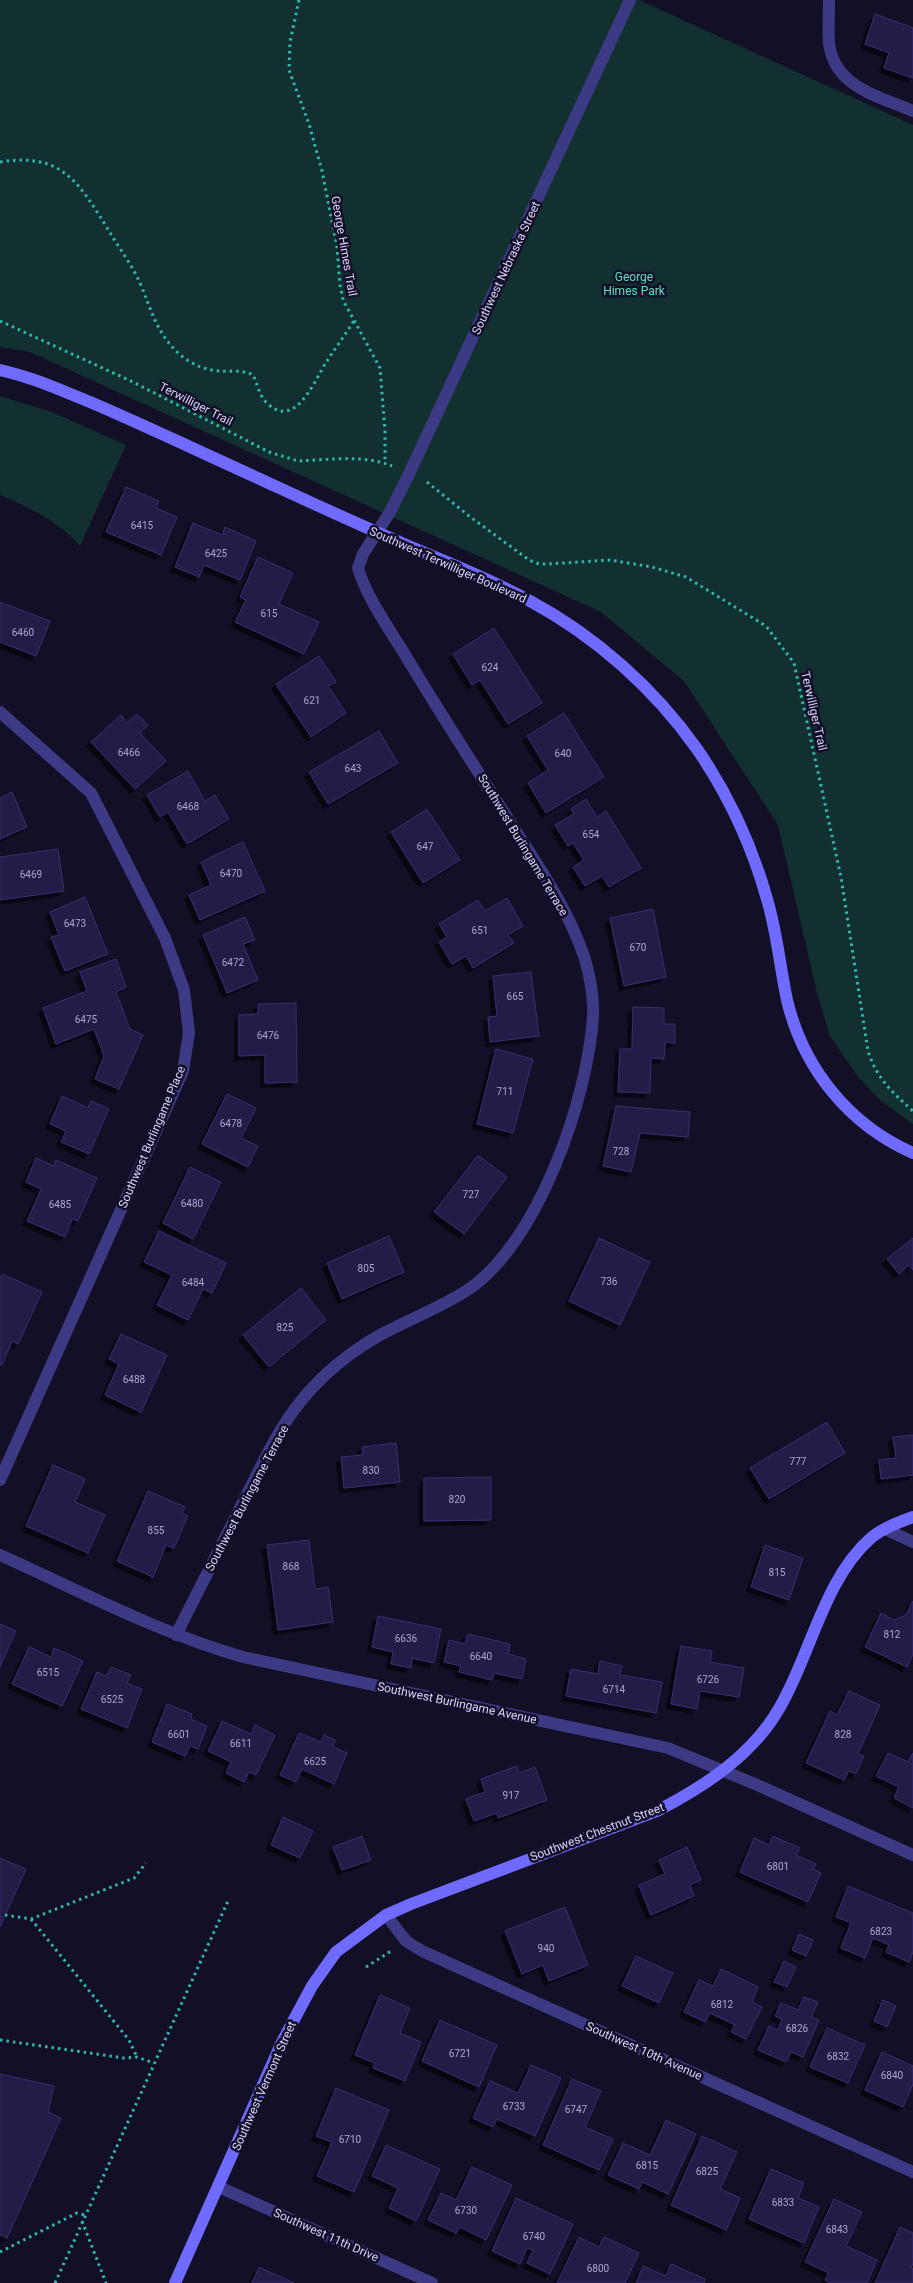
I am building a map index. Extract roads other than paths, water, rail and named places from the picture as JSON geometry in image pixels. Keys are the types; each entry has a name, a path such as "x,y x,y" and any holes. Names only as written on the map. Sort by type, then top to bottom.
{"main road":[{"name":"Southwest Terwilliger Boulevard","path":"0,370 28,376 117,414 530,601 574,629 628,671 662,704 696,747 716,778 746,839 767,899 776,935 788,1001 806,1053 824,1083 847,1109 882,1137 913,1153"},
{"name":"Southwest Chestnut Street","path":"386,1915 444,1891 657,1812 690,1794 722,1771 755,1742 780,1707 832,1594 853,1558 872,1537 884,1529 913,1517"},
{"name":"Southwest Vermont Street","path":"175,2283 282,2042 312,1986 336,1952 386,1915"}],"street":[{"name":"Southwest Nebraska Street","path":"377,533 409,474 630,0"},
{"path":"829,0 829,43 834,63 842,76 856,87 913,112"},
{"name":"Southwest Burlingame Terrace","path":"176,1635 262,1465 299,1403 332,1368 350,1354 378,1336 467,1290 485,1276 516,1239 542,1195 553,1170 580,1092 590,1041 592,991 585,960 573,927 551,886 412,666 359,573 358,562 377,533"},
{"name":"Southwest Burlingame Place","path":"0,712 91,793 165,938 184,990 189,1033 183,1072 0,1480"},
{"path":"884,1529 913,1542"},
{"name":"Southwest Burlingame Avenue","path":"0,1555 176,1635 243,1657 668,1748 913,1855"},
{"name":"Southwest 10th Avenue","path":"386,1915 406,1941 431,1955 913,2172"},
{"name":"Southwest 11th Drive","path":"219,2187 432,2283"}],"park label":[{"name":"George Himes Park","path":"634,284"}]}
